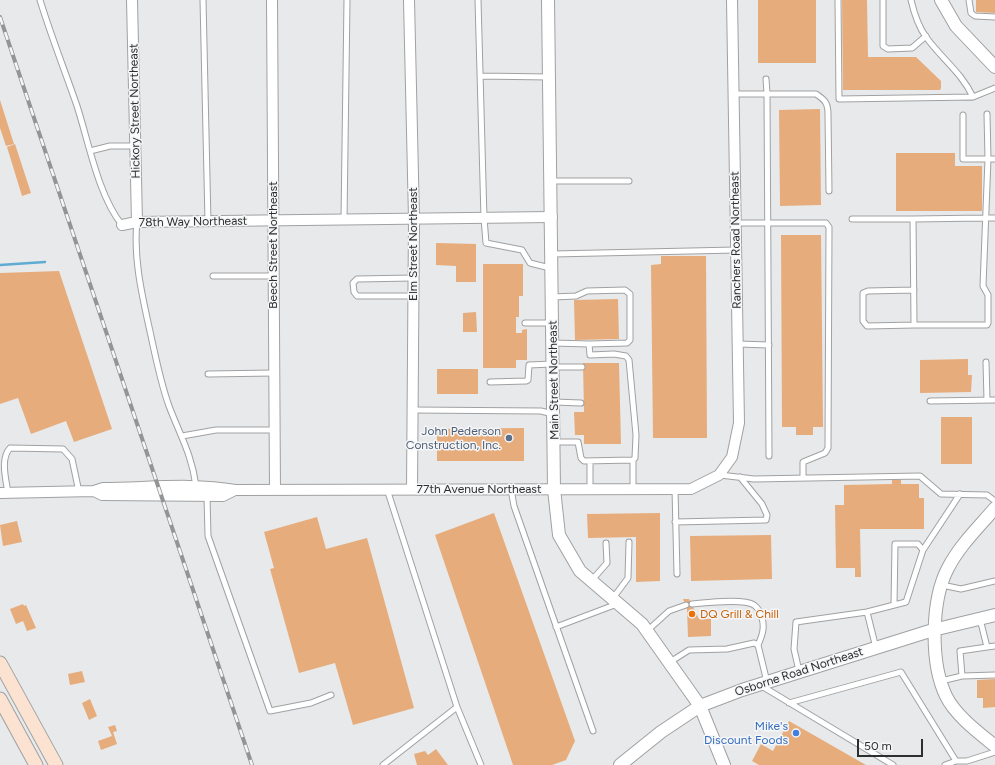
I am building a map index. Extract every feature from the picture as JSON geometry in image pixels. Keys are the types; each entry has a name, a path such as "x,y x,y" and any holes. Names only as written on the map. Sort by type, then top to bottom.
{"main road":[{"path":"1,666 56,765"},
{"path":"0,699 36,765"}],"street":[{"name":"Hickory Street Northeast","path":"132,0 137,222"},
{"name":"Beech Street Northeast","path":"272,0 272,221 275,489"},
{"name":"Elm Street Northeast","path":"409,0 414,219 412,489"},
{"name":"Main Street Northeast","path":"548,0 553,254 554,489 559,535 580,571 642,624 670,662 700,706 724,765"},
{"name":"Ranchers Road Northeast","path":"718,475 732,457 739,423 732,0"},
{"path":"941,0 956,26 995,67"},
{"name":"78th Way Northeast","path":"122,224 137,222 552,217"},
{"name":"77th Avenue Northeast","path":"94,492 103,488 196,487 217,487 235,490 691,489 718,475"},
{"name":"77th Avenue Northeast","path":"4,493 94,492 102,495 223,496 235,490"},
{"path":"994,510 959,549 947,570 942,585 933,630 941,681 946,697 971,728 995,746"},
{"name":"Osborne Road Northeast","path":"620,765 661,732 700,706 799,672 933,630 995,615"}],"lane":[{"path":"40,0 77,106 90,151 112,212 122,224"},
{"path":"203,0 208,222"},
{"path":"344,220 347,0"},
{"path":"478,0 486,243 522,250 530,263 553,268"},
{"path":"838,0 839,99 973,97 995,88"},
{"path":"883,0 884,46 888,49 912,48 926,36"},
{"path":"910,0 914,15 926,36 967,84 973,97"},
{"path":"969,0 971,13 975,16 995,17"},
{"path":"480,76 550,77"},
{"path":"766,80 769,456"},
{"path":"734,94 816,94 828,104 829,191"},
{"path":"914,290 868,291 863,293 863,321 867,326 987,325 988,323 988,295 983,286 988,159 987,114"},
{"path":"963,115 964,159 995,159"},
{"path":"90,151 110,146 135,146"},
{"path":"552,182 629,181"},
{"path":"852,218 995,218"},
{"path":"913,219 914,325"},
{"path":"137,222 136,238 140,288 167,398 193,465 196,487"},
{"path":"736,223 826,223 829,227 828,448 825,453 803,462 803,478"},
{"path":"553,254 736,250"},
{"path":"213,276 273,276"},
{"path":"413,278 357,279 353,283 354,292 358,296 413,296"},
{"path":"553,297 576,296 587,291 625,290 630,294 630,340 627,343 553,343"},
{"path":"525,323 553,323"},
{"path":"589,344 590,355 614,354 626,356 629,360 636,435 632,489"},
{"path":"738,344 768,344"},
{"path":"986,362 987,400"},
{"path":"490,382 526,381 528,380 529,364 582,367"},
{"path":"208,374 274,373"},
{"path":"930,401 995,400"},
{"path":"413,410 541,411 580,403"},
{"path":"182,436 216,430 274,430"},
{"path":"554,442 578,442 580,458 584,460 633,460"},
{"path":"4,493 4,464 6,453 10,448 63,449 72,459 79,492"},
{"path":"590,460 590,489"},
{"path":"718,475 754,479 920,476 941,494 987,495 994,510"},
{"path":"675,522 766,520 768,515 762,504 740,477"},
{"path":"387,489 457,707 482,765"},
{"path":"511,489 514,506 593,731"},
{"path":"675,489 677,574"},
{"path":"799,672 794,648 796,622 867,612 906,602 924,550 960,494"},
{"path":"207,496 208,536 239,629 270,711 311,703 331,695"},
{"path":"556,627 615,601 628,578 629,542"},
{"path":"591,581 607,563 606,543"},
{"path":"894,605 895,544 918,544 924,550"},
{"path":"942,585 961,588 995,581"},
{"path":"692,604 742,602 754,605 760,612 763,622 763,634 758,645 763,684 789,703 893,765"},
{"path":"647,631 669,611 686,605"},
{"path":"867,612 876,648"},
{"path":"980,619 987,647"},
{"path":"670,662 689,650 696,652 754,643 758,645"},
{"path":"962,676 959,656 960,651 995,646"},
{"path":"789,703 900,672 956,761"},
{"path":"941,681 962,676 995,675"},
{"path":"383,765 457,707"},
{"path":"945,765 956,761 968,761 995,752"}],"building":[{"path":"758,0 816,0 816,63 758,63"},
{"path":"842,0 867,0 868,57 916,57 941,81 940,90 843,90"},
{"path":"976,0 995,0 995,13 976,12"},
{"path":"0,100 14,144 6,146 0,128"},
{"path":"820,109 821,205 780,206 779,110"},
{"path":"15,144 31,193 22,196 7,147"},
{"path":"896,153 955,153 955,166 982,166 982,211 896,211"},
{"path":"781,235 821,235 823,427 813,427 813,435 796,435 796,427 782,427"},
{"path":"436,243 476,244 476,282 456,282 456,266 436,265"},
{"path":"661,256 706,256 707,438 653,438 651,265 661,264"},
{"path":"483,264 523,264 523,296 519,296 519,317 516,317 516,333 522,333 522,330 527,329 527,360 516,360 516,368 483,368"},
{"path":"59,271 112,429 74,442 66,421 31,434 18,398 0,404 0,273"},
{"path":"618,299 619,339 575,340 574,300"},
{"path":"476,312 477,332 463,332 463,313"},
{"path":"968,359 968,375 972,375 971,392 920,393 920,360"},
{"path":"583,363 619,363 621,444 584,444 584,435 575,435 574,412 584,412"},
{"path":"437,369 478,369 478,394 437,394"},
{"path":"941,417 972,417 972,464 941,464"},
{"path":"524,428 524,461 437,461 437,429"},
{"path":"892,480 901,480 901,484 919,484 919,498 924,498 924,529 860,529 861,577 855,577 855,568 836,568 835,505 844,505 844,485 892,484"},
{"path":"494,513 575,741 566,760 552,765 513,765 435,535"},
{"path":"660,513 660,581 636,582 636,537 588,538 587,514"},
{"path":"317,517 326,549 367,538 414,708 353,725 335,663 299,673 270,569 274,568 264,532"},
{"path":"17,521 22,542 3,546 0,525"},
{"path":"771,535 772,579 691,581 690,536"},
{"name":"DQ Grill & Chill","path":"683,599 689,599 699,619 711,619 711,636 688,637 687,609"},
{"path":"23,604 24,606 26,605 36,628 27,631 23,621 16,624 10,609"},
{"path":"82,671 85,682 70,685 68,674"},
{"path":"995,679 995,707 983,708 983,698 977,698 977,680"},
{"path":"90,699 97,716 89,720 82,703"},
{"name":"Mike's Discount Foods","path":"789,721 866,765 759,765 752,761 761,744 773,751"},
{"path":"115,725 117,731 113,732 117,744 101,750 98,741 112,736 108,727"},
{"path":"436,749 448,765 417,765 414,754 425,751 428,755"}],"waterway":[{"path":"0,265 45,262"}],"railway":[{"path":"0,17 252,765"}],"place":[{"name":"John Pederson Construction, Inc.","path":"509,438"},
{"name":"DQ Grill & Chill","path":"692,614"},
{"name":"Mike's Discount Foods","path":"796,733"}]}
